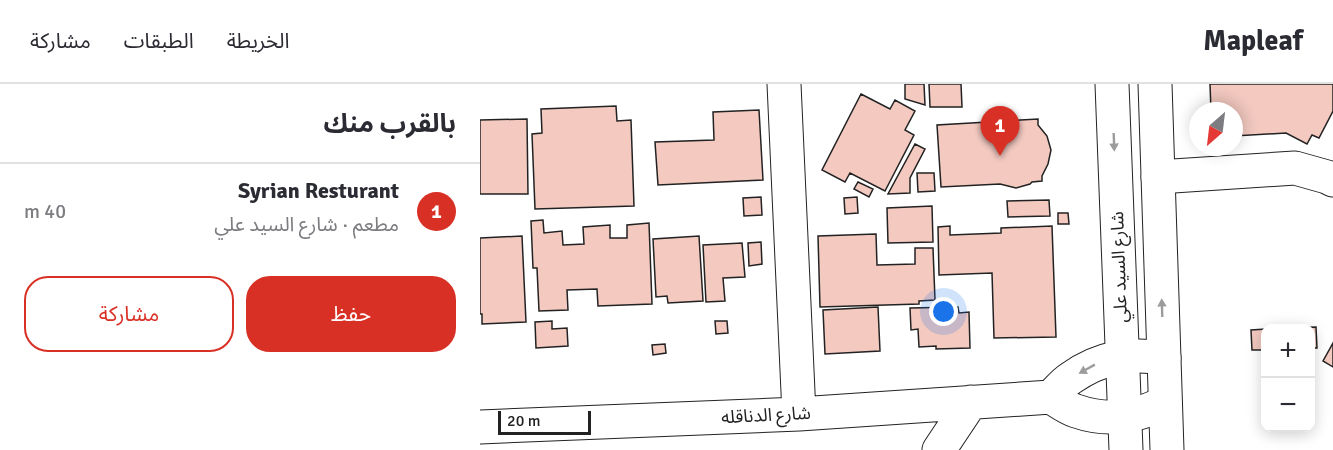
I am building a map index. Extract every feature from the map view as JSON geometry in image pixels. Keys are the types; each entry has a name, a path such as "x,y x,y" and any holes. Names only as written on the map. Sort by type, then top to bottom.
{"street":[{"path":"784,84 799,414"},
{"name":"شارع السيد علي","path":"1112,84 1126,450"},
{"path":"1155,84 1167,450"},
{"path":"1158,177 1295,168 1333,180"},
{"path":"1164,358 1143,355 1123,356 1094,364 1069,379 1051,397 1074,410 1099,417 1126,417 1140,414 1165,402"},
{"name":"شارع الدناقله","path":"480,427 799,414 1051,397"},
{"path":"939,450 971,402"}],"building":[{"path":"905,84 924,84 925,105 905,99"},
{"path":"929,84 961,84 962,107 930,107"},
{"path":"1210,84 1333,84 1333,111 1319,138 1312,135 1307,144 1286,133 1243,135 1243,102 1211,102"},
{"path":"861,94 890,109 895,100 915,111 905,130 914,135 885,191 850,173 845,182 822,170"},
{"path":"616,106 617,121 631,120 634,206 535,209 532,134 542,133 541,109"},
{"path":"759,110 763,180 658,185 655,142 714,140 713,112"},
{"path":"527,119 528,194 480,194 480,120"},
{"path":"1038,119 1038,125 1047,136 1051,150 1042,181 1016,188 1000,184 941,187 937,125"},
{"path":"915,144 925,149 910,178 910,193 888,194"},
{"path":"917,173 934,173 935,191 918,192"},
{"path":"858,182 873,189 869,197 854,189"},
{"path":"761,197 762,215 744,216 743,198"},
{"path":"857,197 858,213 845,214 844,198"},
{"path":"1049,200 1050,216 1008,217 1007,201"},
{"path":"932,206 933,242 888,243 887,208"},
{"path":"1058,213 1068,213 1069,224 1058,224"},
{"path":"543,220 544,233 562,231 563,245 584,244 583,227 610,225 610,238 627,238 627,225 649,223 652,304 598,306 597,289 567,290 568,310 539,311 537,268 533,268 531,221"},
{"path":"950,226 950,235 1001,233 1001,228 1052,226 1056,337 994,338 992,273 939,275 938,227"},
{"path":"876,234 877,265 915,264 915,248 933,248 935,300 919,301 919,304 820,307 818,236"},
{"path":"522,236 526,322 482,324 480,238"},
{"path":"699,236 703,301 668,303 667,296 656,297 653,239"},
{"path":"761,242 762,264 749,266 748,243"},
{"path":"742,243 745,277 723,278 725,301 706,302 703,245"},
{"path":"878,307 880,351 825,354 823,310"},
{"path":"958,307 959,313 969,312 970,348 919,347 918,329 911,330 910,308"},
{"path":"552,321 552,329 567,328 568,346 536,348 535,322"},
{"path":"715,321 727,321 728,333 716,334"},
{"path":"1316,327 1317,348 1315,348"},
{"path":"1261,329 1261,350 1252,350 1251,330"},
{"path":"1333,343 1333,367 1323,361"},
{"path":"665,344 666,353 653,355 652,345"}],"place":[{"name":"Syrian Resturant","path":"1000,156"}]}
